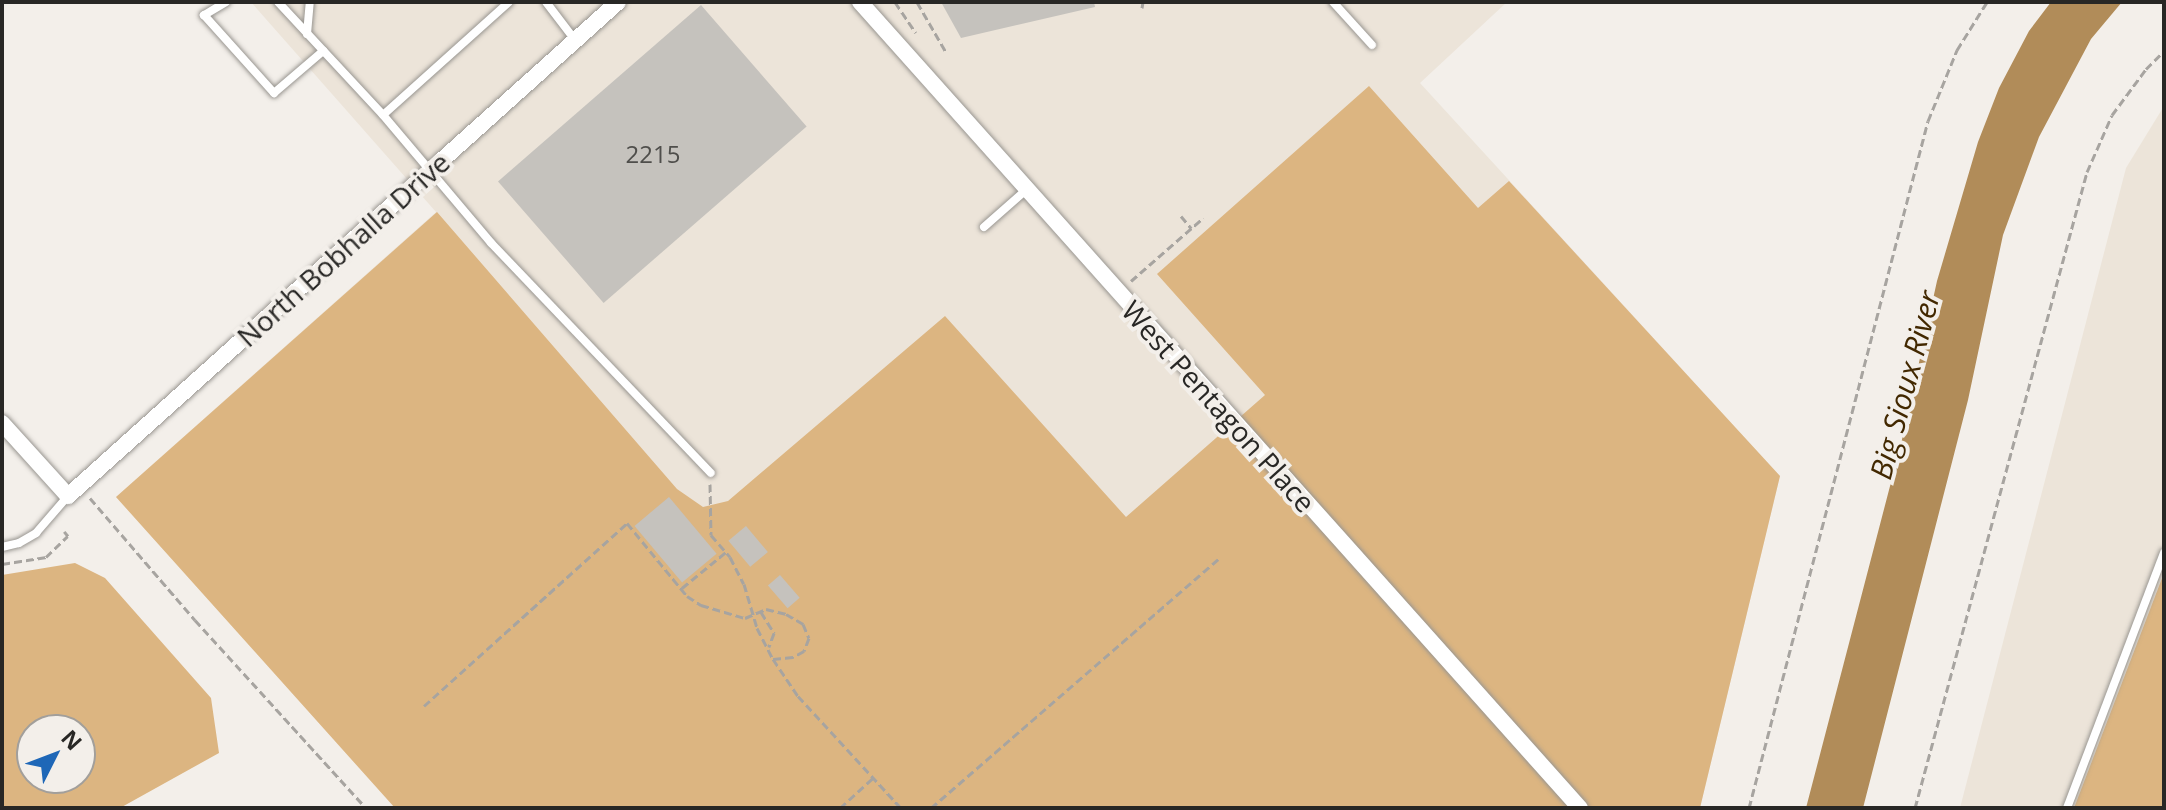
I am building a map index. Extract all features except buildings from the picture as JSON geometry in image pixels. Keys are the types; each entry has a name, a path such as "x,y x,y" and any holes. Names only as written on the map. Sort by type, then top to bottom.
{"street":[{"name":"North Bobhalla Drive","path":"74,491 618,2"},
{"name":"West Pentagon Place","path":"860,2 1580,808"},
{"path":"2,423 74,491"}],"lane":[{"path":"202,2 204,15 274,93 323,51"},
{"path":"204,15 226,2"},
{"path":"278,2 383,115 491,243 711,473"},
{"path":"307,34 310,2"},
{"path":"383,115 509,2"},
{"path":"546,2 575,40"},
{"path":"1333,2 1372,45"},
{"path":"984,227 1026,190"},
{"path":"2,547 19,543 36,533 74,491"},
{"path":"2067,808 2164,553"}],"path":[{"path":"895,2 916,33"},
{"path":"917,2 946,52"},
{"path":"1142,8 1143,2"},
{"path":"1749,808 1928,121 1946,72 1987,2"},
{"path":"1915,808 2087,172 2112,115 2146,69 2164,51"},
{"path":"1181,216 1191,228"},
{"path":"1131,281 1203,218"},
{"path":"711,473 711,535 726,552 744,584 753,617 773,659 798,696 875,776 901,808"},
{"path":"74,491 366,808"},
{"path":"424,706 627,523 681,589 712,610 745,618 766,609 797,619 809,638 799,655 773,659"},
{"path":"2,564 46,557 68,536 64,531"},
{"path":"681,589 726,552"},
{"path":"931,808 1218,559"},
{"path":"761,612 774,633 768,649"},
{"path":"840,808 875,776"}],"shaded area":[{"path":"251,2 1507,2 1420,83 1780,476 1700,808 395,808 116,497 436,212"},
{"path":"2051,2 2122,2 2091,39 2039,137 2003,235 1968,400 1863,808 1806,808 1901,444 1937,281 1978,142 1999,88 2029,31"},
{"path":"1369,86 1478,208 1509,181 1780,476 1700,808 395,808 116,497 437,212 677,489 703,507 728,501 945,316 1126,517 1265,395 1157,274"},
{"path":"2164,106 2164,808 1960,808 2126,168"},
{"path":"75,563 105,578 211,698 219,753 120,808 2,808 2,575"},
{"path":"2164,573 2164,808 2074,808"}],"water label":[{"name":"Big Sioux River","path":"1905,385"}]}
